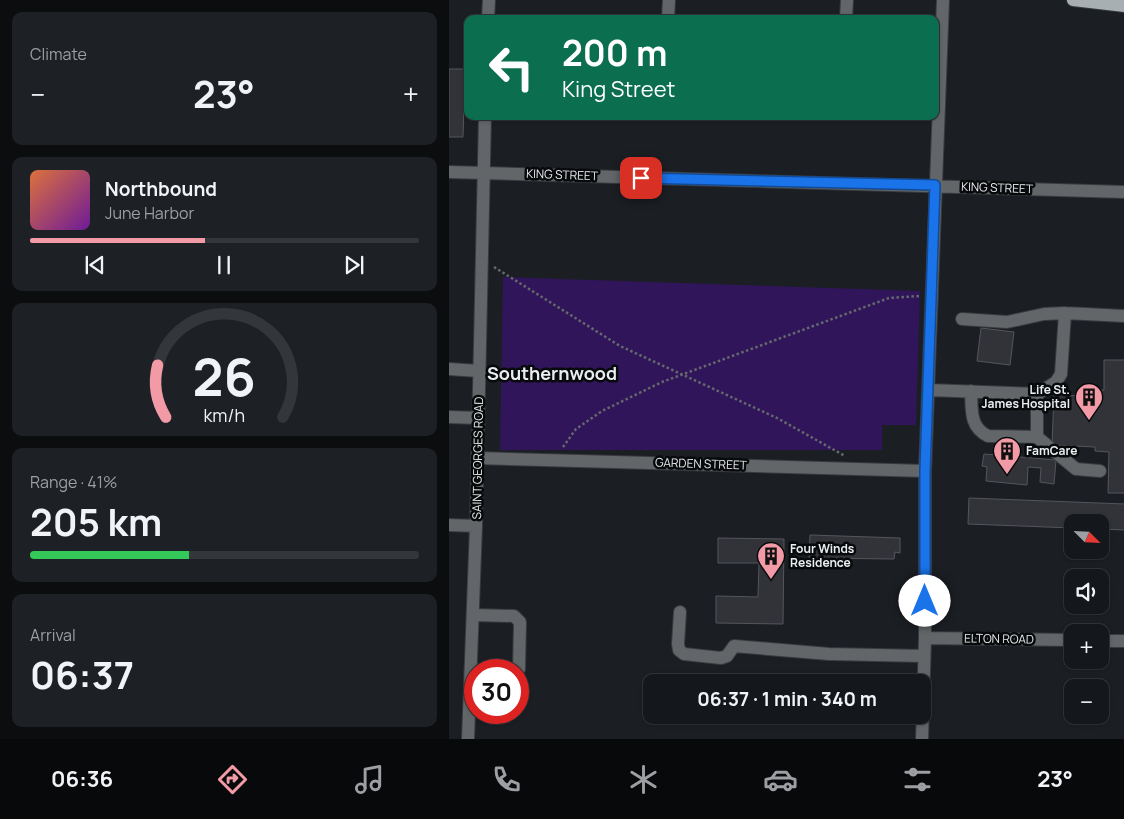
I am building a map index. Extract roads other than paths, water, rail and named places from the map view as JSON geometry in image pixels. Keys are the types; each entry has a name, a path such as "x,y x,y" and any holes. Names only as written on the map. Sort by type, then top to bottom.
{"main road":[{"path":"1073,0 1124,6"}],"street":[{"path":"489,0 489,15"},
{"path":"668,15 669,0"},
{"path":"847,0 847,15"},
{"path":"939,92 943,0"},
{"name":"SAINT GEORGES ROAD","path":"468,739 476,526 485,120"},
{"path":"921,739 925,638 925,471 938,120"},
{"name":"KING STREET","path":"449,172 1124,192"},
{"path":"962,320 1007,322 1044,314 1124,316"},
{"path":"928,390 1037,394 1056,382 1061,374 1065,314"},
{"path":"449,369 479,371"},
{"path":"971,391 972,417 981,433 988,436 1037,437 1059,458 1076,469 1100,471"},
{"path":"1037,394 1037,437"},
{"path":"449,417 478,418"},
{"name":"GARDEN STREET","path":"477,458 925,471"},
{"path":"449,525 476,526"},
{"path":"679,612 678,644 679,650 684,654 721,658 727,656 734,646 829,654 924,656"},
{"path":"473,615 514,616 518,618 520,622 519,659"},
{"name":"ELTON ROAD","path":"925,638 1064,640"},
{"path":"1109,641 1124,641"}],"place":[{"name":"Life St. James Hospital","path":"1089,421"},
{"name":"FamCare","path":"1007,475"},
{"name":"Four Winds Residence","path":"771,580"}],"district":[{"name":"Southernwood","path":"552,374"}]}
